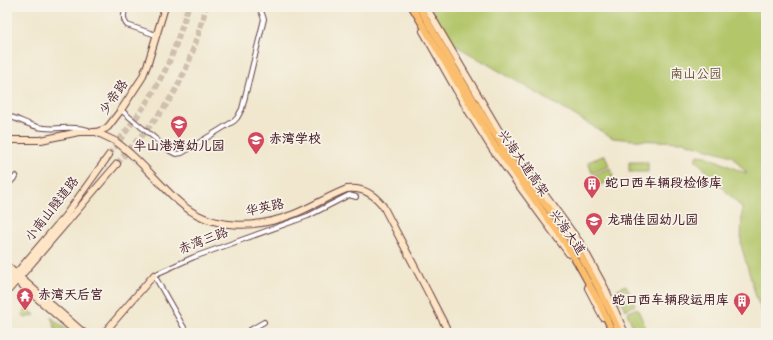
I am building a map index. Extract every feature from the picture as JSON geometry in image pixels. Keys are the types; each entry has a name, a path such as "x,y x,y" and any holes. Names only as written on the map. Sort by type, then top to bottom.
{"main road":[{"name":"兴海大道高架","path":"411,7 493,143 560,235 578,264 599,302 611,333"},
{"name":"兴海大道高架","path":"419,7 508,155 564,230 580,255 599,289 620,333"}],"street":[{"path":"126,7 123,17 127,25 156,36"},
{"name":"少帝路","path":"7,140 31,141 79,132 96,132 108,127 122,110 142,78 165,7"},
{"path":"122,110 166,148 176,154 186,151 234,121 242,109 264,19 261,11 257,7"},
{"name":"兴海大道","path":"426,7 504,139 581,244 605,288 626,333"},
{"name":"华英路","path":"7,116 40,128 49,129 74,127 96,132 114,141 137,159 180,203 204,218 226,224 252,225 267,223 295,214 346,189 353,188 365,191 374,196 383,206 449,333"},
{"name":"小南山隧道路","path":"16,277 65,216 109,155"},
{"name":"小南山隧道路","path":"16,277 117,164"},
{"path":"7,186 16,176"},
{"name":"赤湾三路","path":"104,333 154,275 194,257 308,216 349,195 356,197"},
{"path":"7,266 16,277 77,333"},
{"path":"7,272 16,277 84,333"},
{"path":"154,275 187,333"},
{"path":"7,284 16,277"},
{"path":"7,292 16,277"},
{"path":"245,333 264,322"}],"green space":[{"name":"南山公园","path":"430,7 766,7 766,320 757,300 741,245 742,208 695,159 698,155 706,156 747,174 732,156 684,142 613,138 450,42"},
{"path":"605,155 609,166 592,173 588,162"},
{"path":"629,162 648,162 648,172 629,172"},
{"path":"610,168 614,179 597,186 593,175"},
{"path":"626,285 635,305 625,310 616,290"},
{"path":"27,308 35,315 25,318 22,314"},
{"path":"637,308 646,328 636,333 627,313"},
{"path":"51,317 70,333 57,333"}],"tunnel":[{"path":"109,155 146,104 166,68 175,48 188,7"},
{"path":"117,164 158,116 170,99 182,77 206,7"}],"place":[{"name":"半山港湾幼儿园","path":"179,139"},
{"name":"赤湾学校","path":"256,155"},
{"name":"蛇口西车辆段检修库","path":"592,199"},
{"name":"龙瑞佳园幼儿园","path":"594,236"},
{"name":"赤湾天后宫","path":"25,311"},
{"name":"蛇口西车辆段运用库","path":"742,316"}]}
